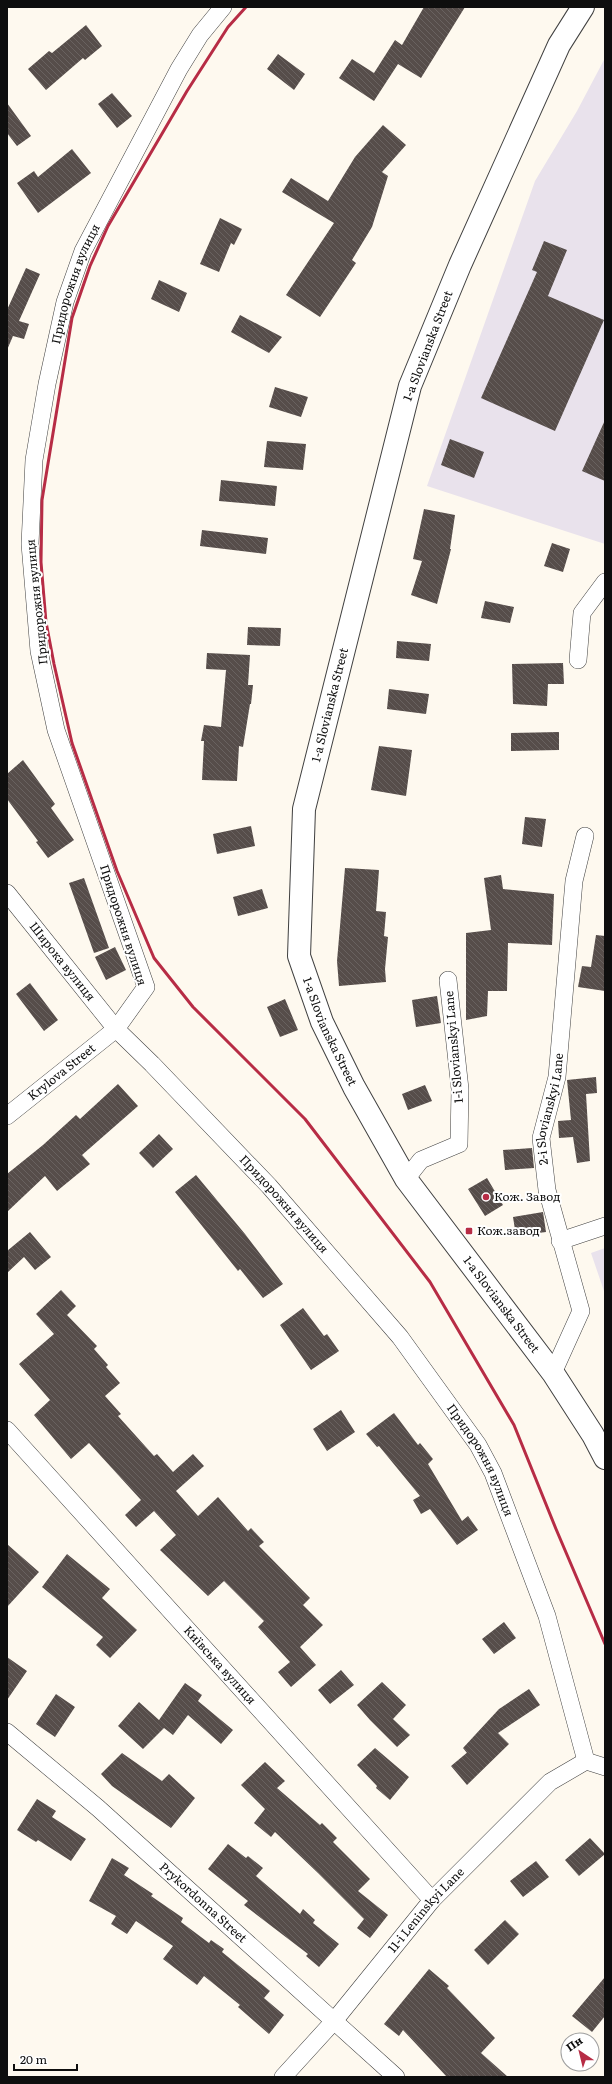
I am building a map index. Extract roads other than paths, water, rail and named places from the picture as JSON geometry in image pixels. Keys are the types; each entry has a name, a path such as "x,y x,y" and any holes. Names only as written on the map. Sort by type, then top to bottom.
{"street":[{"name":"Придорожня вулиця","path":"223,7 200,35 179,69 83,251 65,302 47,384 34,460 30,544 41,658 56,730 146,987 116,1029 152,1064 280,1198 400,1337 478,1445 492,1473 547,1616 586,1761"},
{"name":"1-a Slovianska Street","path":"583,7 559,45 460,266 410,386 304,809 299,956 323,1025 354,1087 406,1179 553,1373 593,1435 605,1458"},
{"path":"578,660 582,613 605,582"},
{"name":"2-i Slovianskyi Lane","path":"553,1373 581,1311 560,1241 547,1190 541,1138 557,1077 574,881 585,836"},
{"name":"Широка вулиця","path":"7,894 116,1029"},
{"name":"1-i Slovianskyi Lane","path":"406,1179 420,1160 459,1144 460,1089 448,980"},
{"name":"Krylova Street","path":"7,1116 116,1029"},
{"path":"560,1241 605,1226"},
{"name":"Київська вулиця","path":"7,1430 432,1900"},
{"name":"Prykordonna Street","path":"7,1732 98,1808 396,2077"},
{"path":"586,1761 605,1767"},
{"name":"11-i Leninskyi Lane","path":"283,2077 334,2021 432,1900 550,1782 586,1761"}],"railway":[{"path":"246,7 228,27 187,91 108,226 90,266 72,318 42,500 41,562 46,622 54,664 72,743 117,871 154,958 193,1007 305,1119 430,1282 514,1425 605,1644"}],"place":[{"name":"Кож. Завод","path":"486,1197"},
{"name":"Кож.завод","path":"469,1231"}]}
